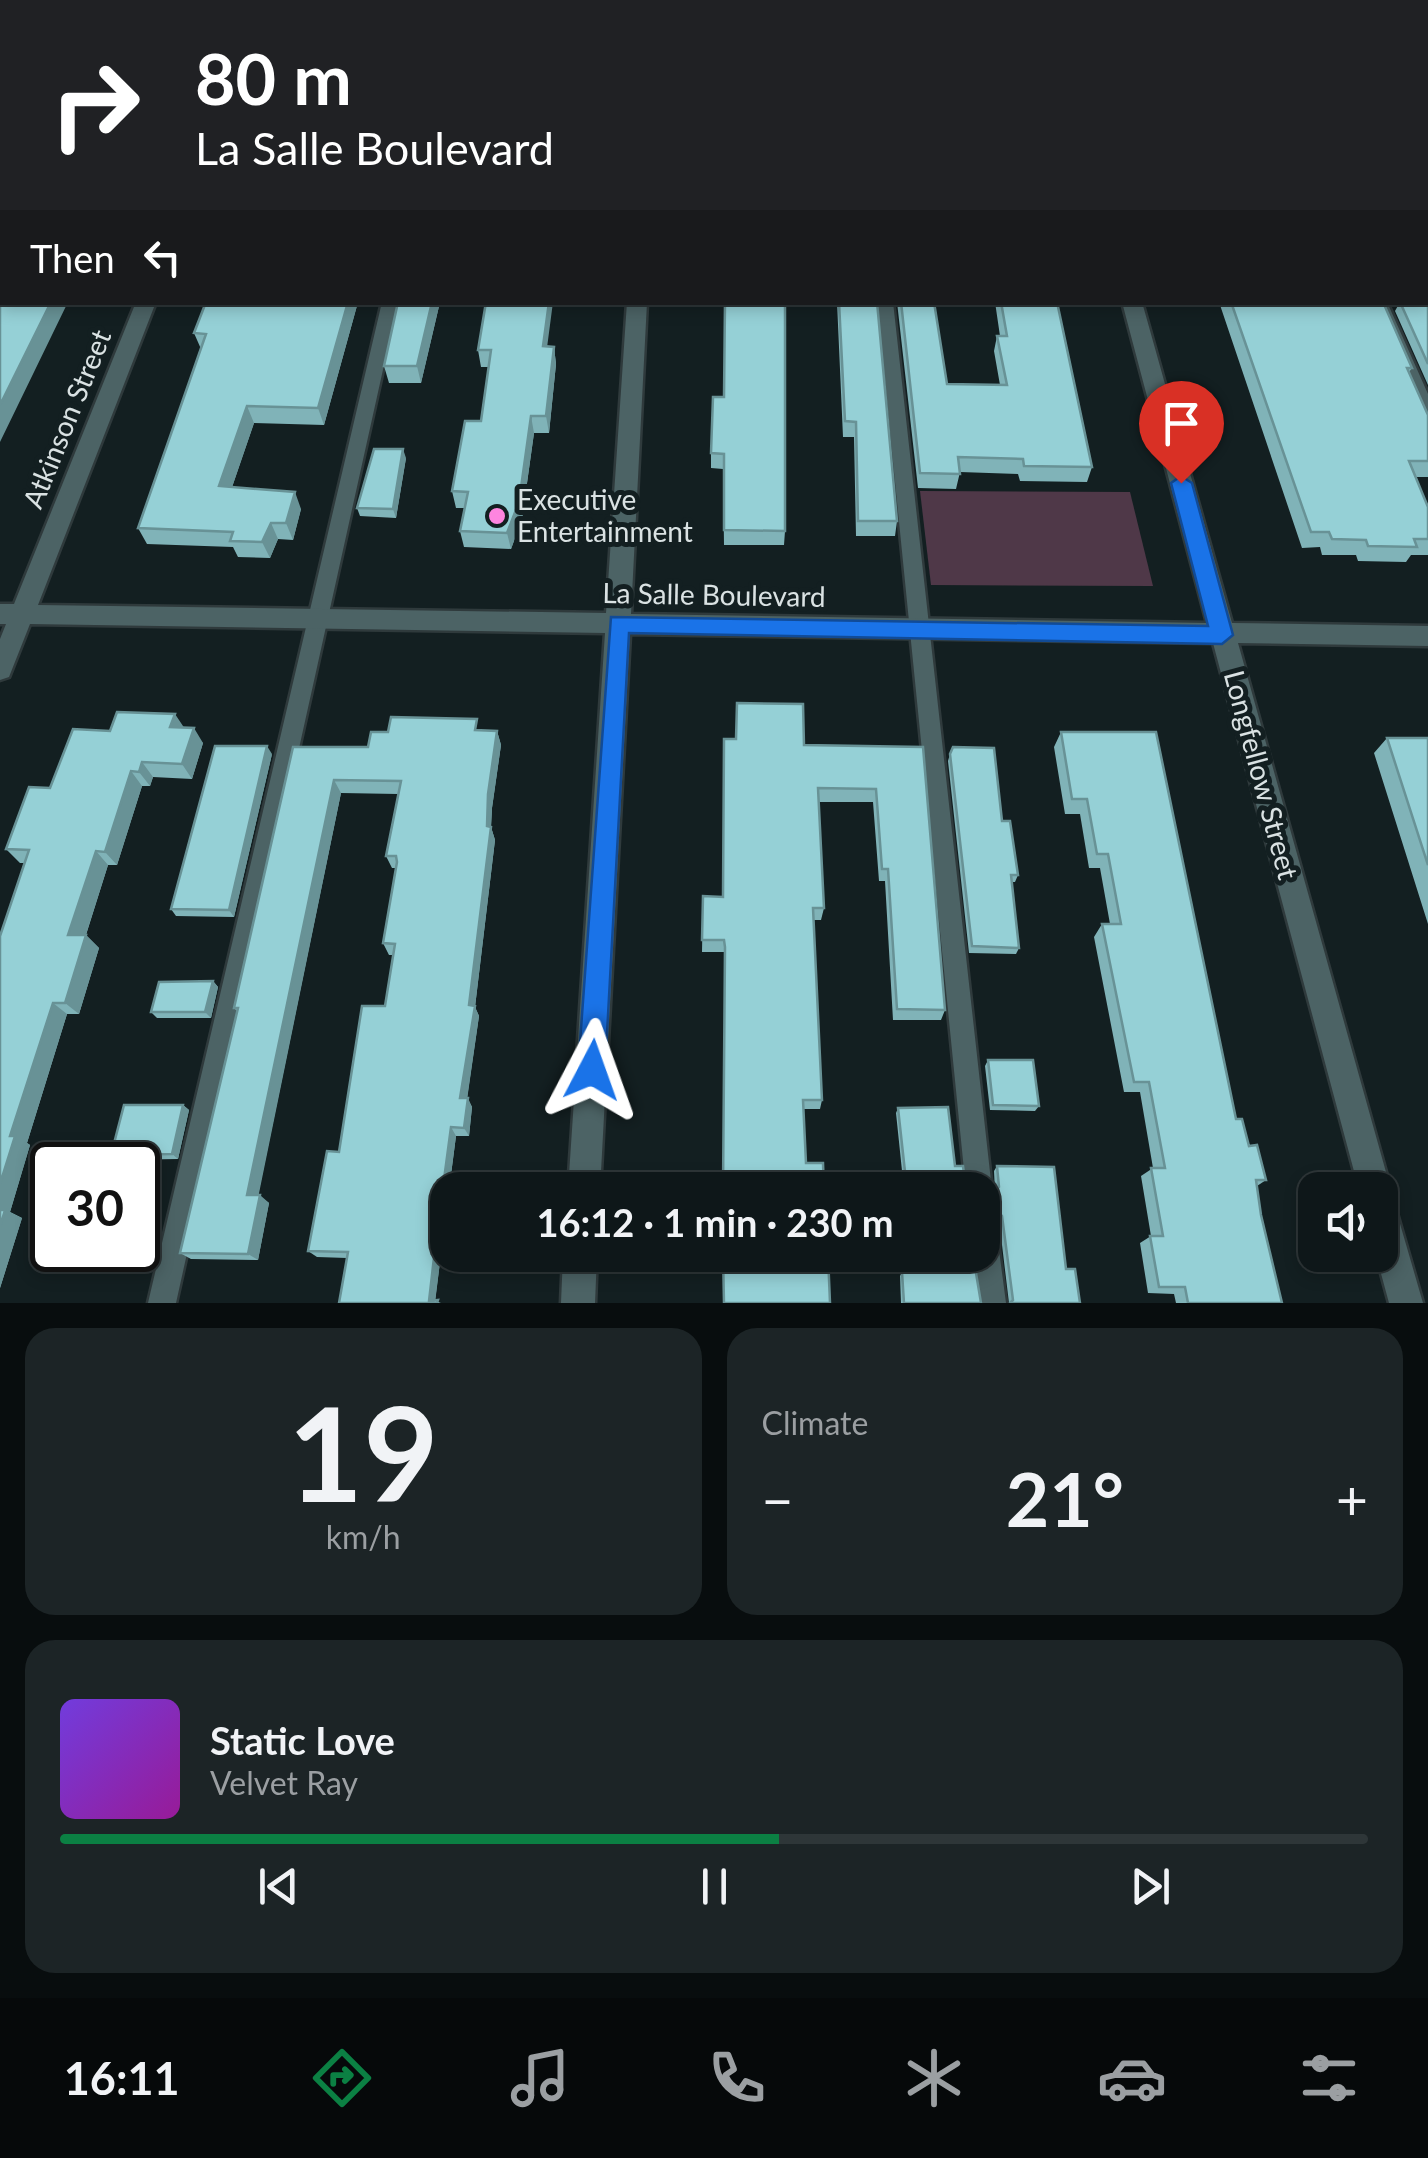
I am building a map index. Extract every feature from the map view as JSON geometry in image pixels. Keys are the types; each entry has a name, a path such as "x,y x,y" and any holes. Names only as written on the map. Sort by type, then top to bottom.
{"street":[{"name":"Atkinson Street","path":"0,670 11,615 145,305"},
{"path":"585,1172 638,305"},
{"name":"Longfellow Street","path":"1133,305 1369,1172"},
{"name":"La Salle Boulevard","path":"11,615 1428,636"},
{"path":"578,1303 579,1272"},
{"path":"1397,1272 1406,1303"}],"lane":[{"path":"162,1303 389,305"},
{"path":"885,305 977,1172"},
{"path":"1380,305 1428,413"},
{"path":"988,1272 992,1303"}],"shaded area":[{"path":"920,491 1130,492 1153,586 931,585"}],"building":[{"path":"0,305 50,305 0,405"},
{"path":"205,305 347,305 318,408 247,406 219,486 295,492 286,523 271,523 262,542 230,541 233,532 138,528 206,334 194,333"},
{"path":"397,305 431,305 417,366 384,366"},
{"path":"486,305 549,305 543,346 554,347 546,416 531,416 519,502 507,533 460,531 468,492 452,491 465,421 481,421 491,350 478,350"},
{"path":"725,305 785,305 785,531 724,530 724,454 711,453 713,397 724,397"},
{"path":"839,305 877,305 897,521 858,521 856,422 845,421"},
{"path":"901,305 934,305 947,384 1007,385 997,336 1007,336 1002,305 1058,305 1092,467 1024,466 1023,459 958,457 960,474 920,473"},
{"path":"1232,305 1384,305 1412,368 1407,368 1428,415 1428,461 1409,461 1428,507 1428,539 1414,539 1417,547 1368,546 1366,540 1332,539 1329,532 1311,532"},
{"path":"1401,305 1428,305 1428,364"},
{"path":"374,449 403,449 393,509 357,508"},
{"path":"737,703 803,704 804,745 923,747 945,1010 897,1009 888,869 882,869 876,789 818,788 824,908 813,908 822,1100 803,1100 806,1163 823,1163 823,1172 723,1172 725,947 724,940 702,940 703,896 723,897 724,739 736,739"},
{"path":"117,712 175,714 170,727 194,728 182,764 142,762 139,772 131,771 105,852 96,851 68,935 86,935 65,1003 53,1003 10,1136 15,1136 0,1184 0,936 29,850 6,849 29,787 50,788 73,729 110,731"},
{"path":"391,717 477,719 475,730 497,731 488,794 487,826 491,827 469,1005 475,1006 460,1098 468,1098 464,1128 451,1127 445,1172 430,1172 432,1272 429,1301 438,1300 437,1303 339,1303 348,1252 308,1251 327,1151 339,1152 362,1006 385,1006 395,944 383,943 397,862 396,856 386,856 401,781 334,780 247,1195 260,1195 248,1254 180,1253 238,1008 234,1008 293,747 368,747 371,732 388,732"},
{"path":"1061,732 1156,732 1236,1119 1242,1119 1249,1146 1257,1145 1266,1180 1256,1180 1282,1303 1188,1303 1185,1287 1159,1287 1150,1236 1163,1236 1151,1168 1165,1168 1149,1082 1134,1082 1102,924 1121,924 1108,854 1097,854 1087,799 1072,799"},
{"path":"1387,738 1428,738 1428,865"},
{"path":"215,746 267,746 229,910 171,909"},
{"path":"953,747 994,748 1002,821 1010,821 1018,875 1011,875 1019,948 972,946 950,754"},
{"path":"213,981 205,1012 151,1012 159,982"},
{"path":"988,1060 1033,1060 1039,1106 993,1105"},
{"path":"124,1105 183,1105 172,1154 160,1154 160,1142 114,1142"},
{"path":"948,1107 955,1166 963,1166 964,1172 905,1172 898,1108"},
{"path":"997,1166 1054,1167 1066,1269 1075,1269 1080,1303 1010,1303 1013,1300"},
{"path":"723,1272 829,1272 830,1303 724,1303"},
{"path":"902,1272 976,1272 981,1303 904,1303"}],"place":[{"name":"Executive Entertainment","path":"497,516"}],"route":[{"path":"592,1070 619,624 1222,635 1181,483"}]}
